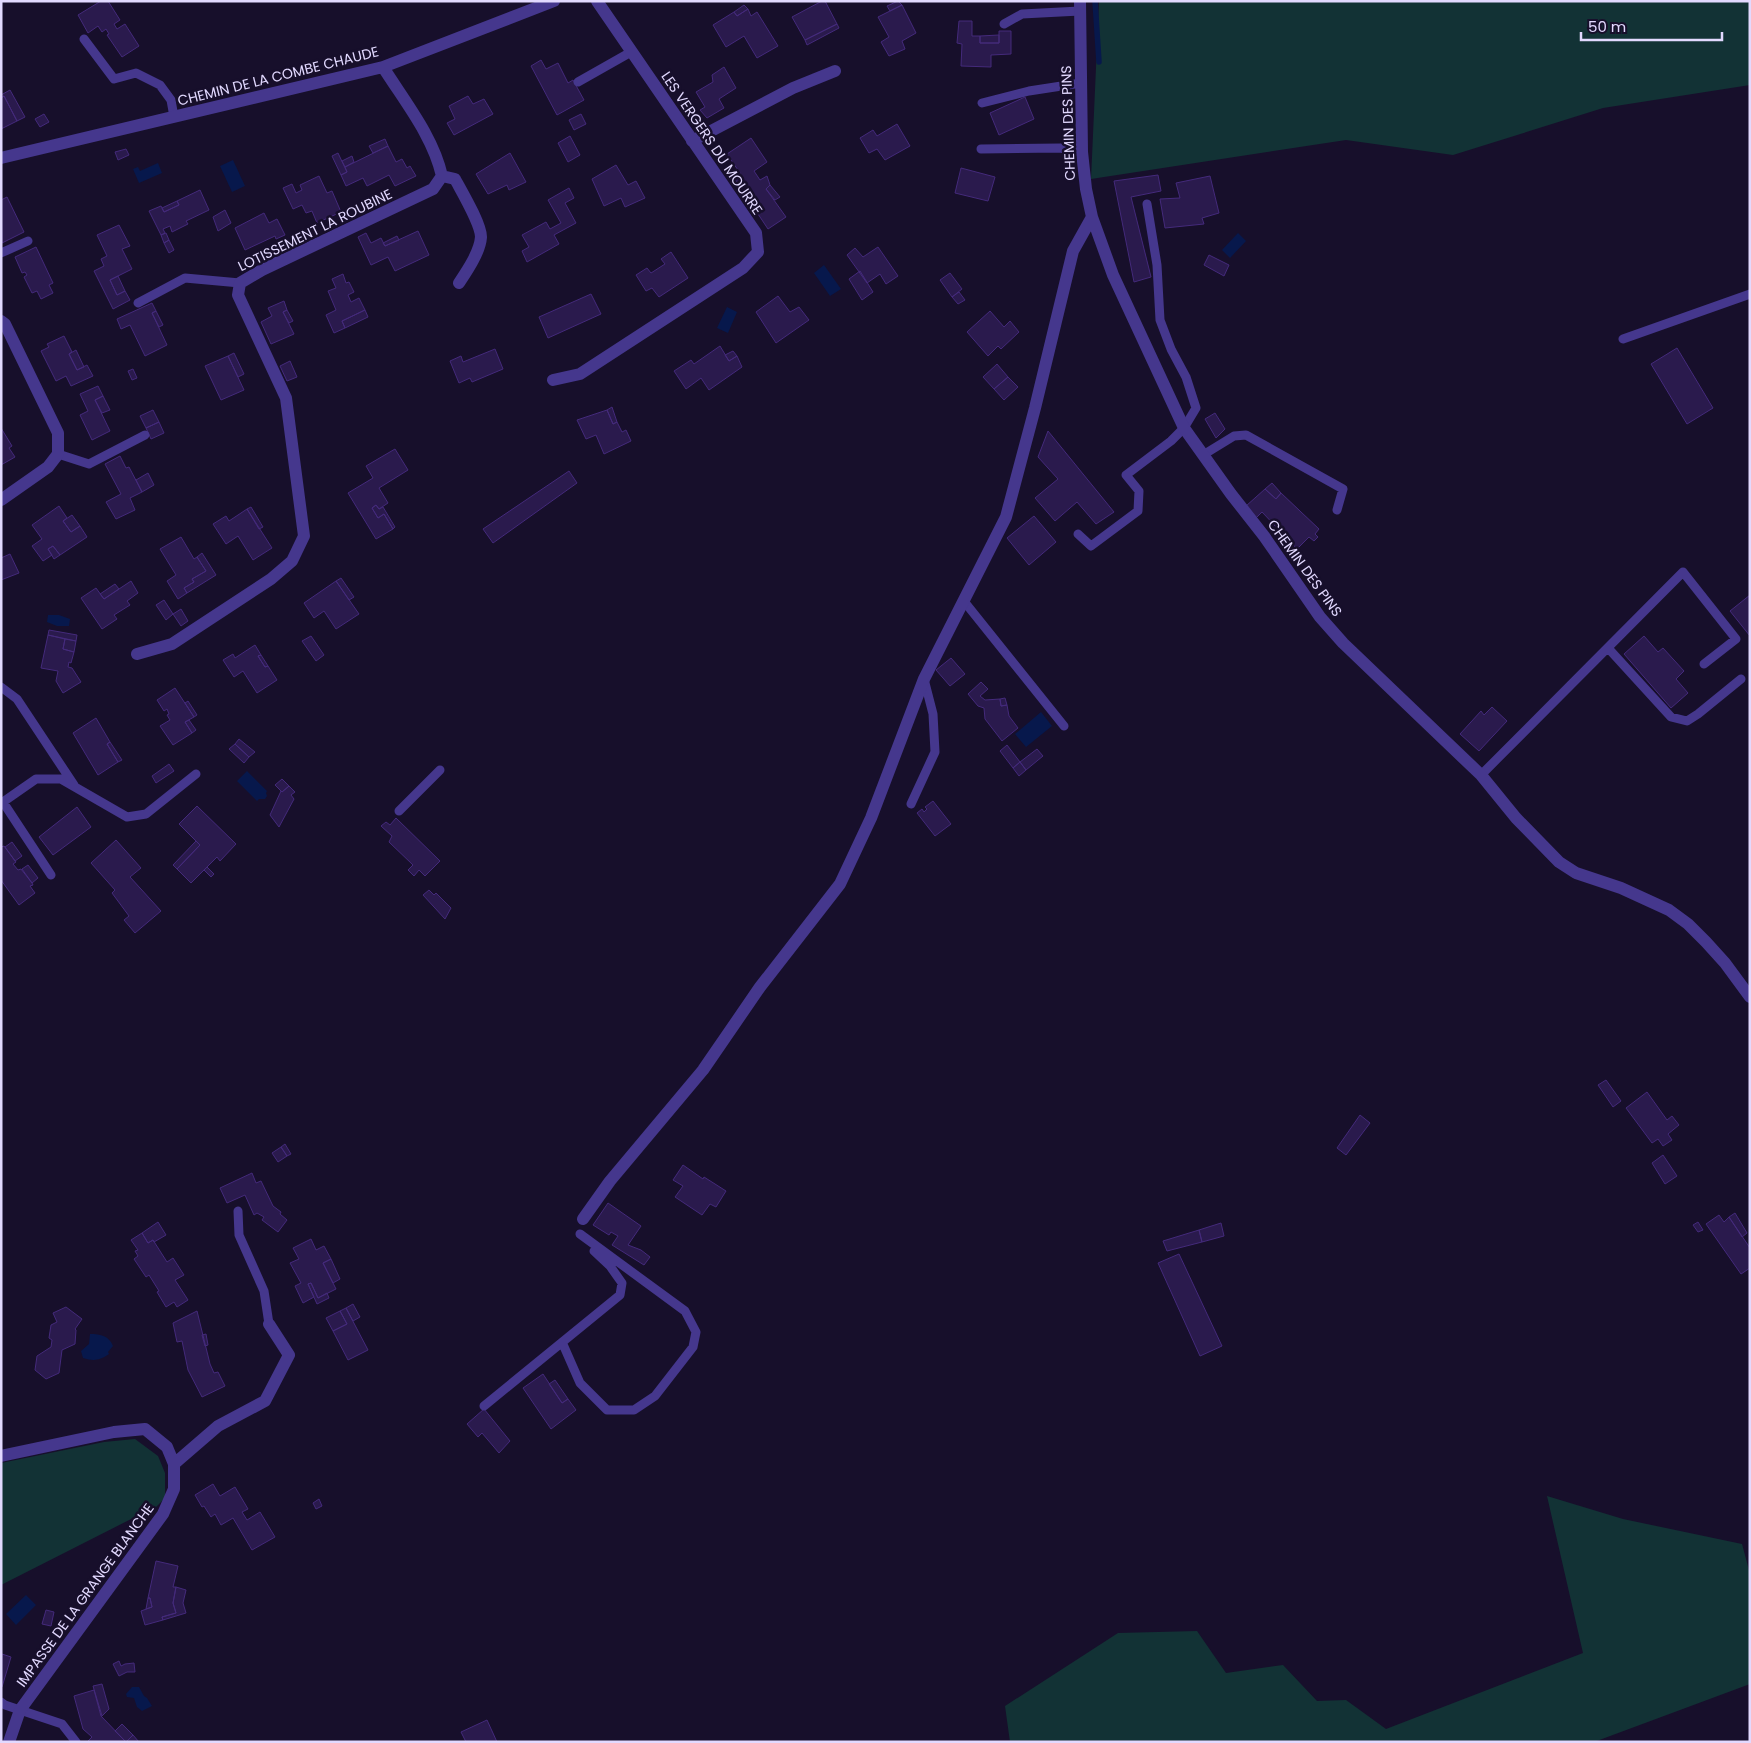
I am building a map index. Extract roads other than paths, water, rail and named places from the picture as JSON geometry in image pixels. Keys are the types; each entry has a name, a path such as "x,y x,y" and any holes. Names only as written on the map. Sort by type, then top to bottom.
{"street":[{"name":"CHEMIN DE LA COMBE CHAUDE","path":"1,158 383,67 554,1"},
{"name":"LES VERGERS DU MOURRE","path":"553,380 580,374 743,268 758,252 756,233 597,1"},
{"name":"CHEMIN DES PINS","path":"1080,6 1082,152 1086,189 1092,217 1113,275 1184,428 1331,630 1390,690 1481,775 1516,818 1558,862 1576,873 1621,888 1669,910 1688,924 1725,963 1750,997"},
{"path":"383,67 434,151 442,176 455,179 477,222 481,237 472,264 459,283"},
{"path":"692,141 793,88 835,71"},
{"name":"LOTISSEMENT LA ROUBINE","path":"138,654 172,644 271,579 292,561 304,536 286,398 238,295 240,283 262,270 433,189 442,176"},
{"path":"582,1219 610,1181 703,1070 760,987 840,884 871,818 924,679 1006,517 1073,251 1092,217"},
{"path":"1,321 5,324 58,433 58,454 48,468 1,500"},
{"path":"174,1464 218,1426 265,1401 289,1356 268,1324"},
{"name":"IMPASSE DE LA GRANGE BLANCHE","path":"1,1456 114,1432 144,1429 168,1447 174,1464 174,1489 164,1514 20,1710 9,1742"}],"lane":[{"path":"1004,24 1022,14 1080,6"},
{"path":"84,39 114,79 136,73 160,85 171,100 174,117"},
{"path":"578,82 631,52"},
{"path":"982,103 1029,91 1081,84"},
{"path":"981,149 1060,148 1082,152"},
{"path":"1078,534 1091,546 1138,512 1139,491 1126,475 1171,441 1184,428 1196,408 1186,376 1171,349 1160,320 1157,265 1147,204"},
{"path":"1,253 28,241"},
{"path":"138,302 185,278 240,283"},
{"path":"1623,339 1750,294"},
{"path":"58,454 89,464 145,435"},
{"path":"1203,455 1234,436 1246,435 1343,488 1338,510"},
{"path":"1481,775 1684,572 1736,639 1704,664"},
{"path":"963,600 1064,726"},
{"path":"1608,648 1671,717 1687,721 1741,679"},
{"path":"911,804 935,752 933,714 924,679"},
{"path":"1,688 17,699 76,788"},
{"path":"399,811 440,770"},
{"path":"51,875 2,802 36,779 61,779 127,817 146,814 196,774"},
{"path":"238,1211 238,1235 264,1291 268,1324"},
{"path":"484,1406 620,1295 622,1283 610,1266 587,1244 580,1234 582,1219"},
{"path":"562,1342 580,1383 607,1410 634,1410 655,1396 694,1347 696,1332 685,1310 580,1234"},
{"path":"1,1702 62,1724 76,1742"}],"waterway":[{"path":"1095,1 1099,62"}]}
